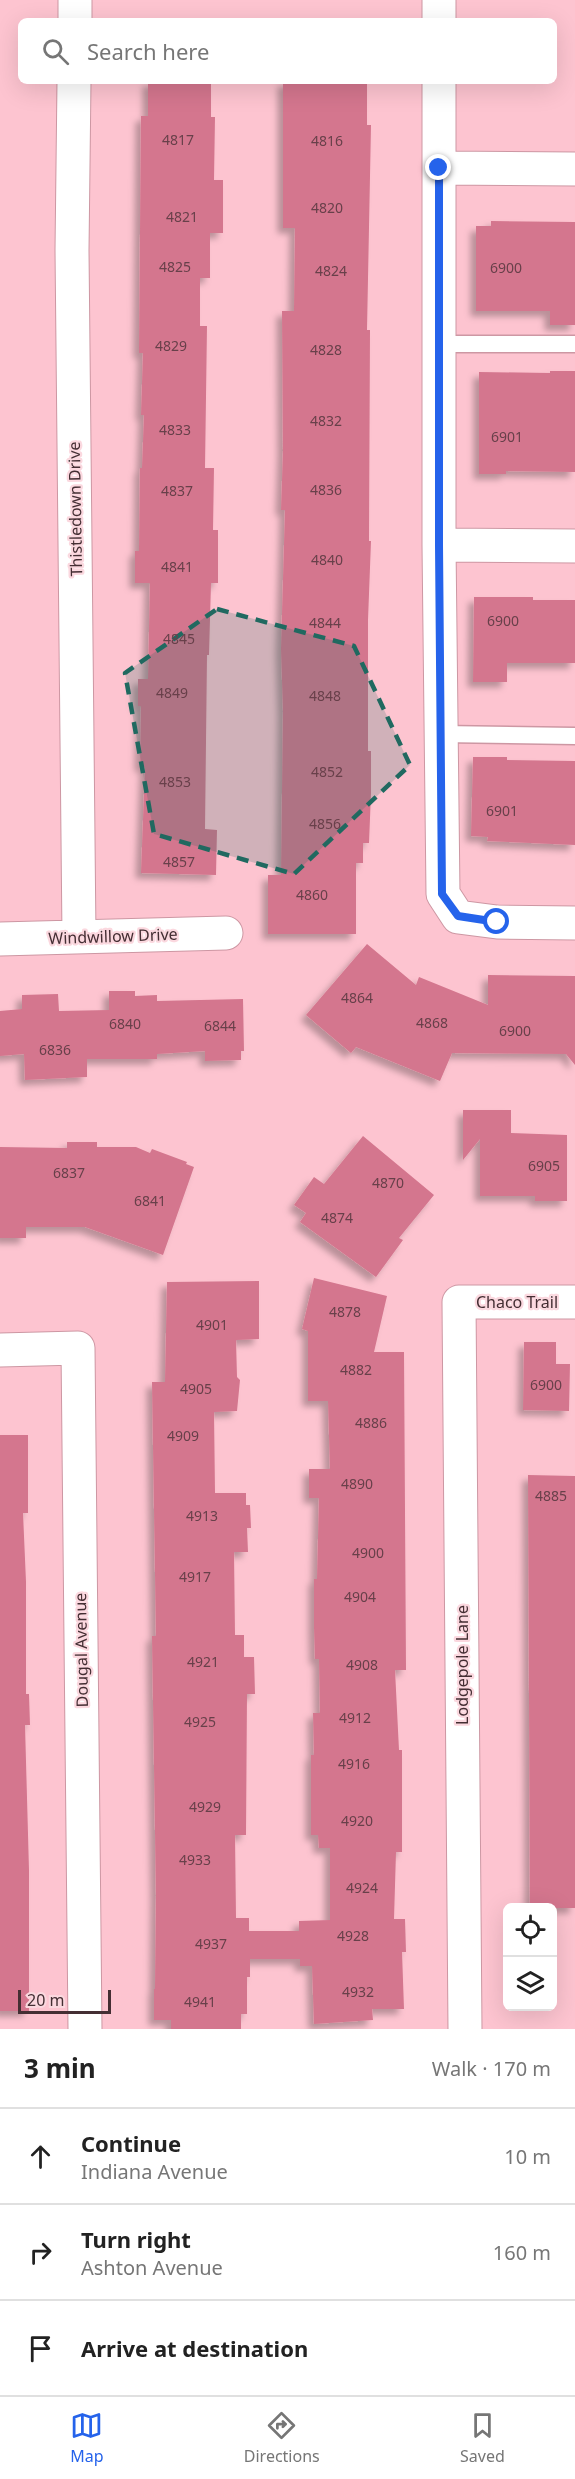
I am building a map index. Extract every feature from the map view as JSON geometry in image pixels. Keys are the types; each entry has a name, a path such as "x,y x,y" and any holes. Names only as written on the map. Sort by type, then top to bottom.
{"street":[{"path":"75,0 75,18"},
{"path":"439,0 439,18"},
{"name":"Thistledown Drive","path":"74,84 72,262 79,936"},
{"path":"439,84 442,894 458,916 497,922 575,923"},
{"path":"439,168 575,169"},
{"path":"439,545 575,546"},
{"name":"Windwillow Drive","path":"0,939 226,933"},
{"name":"Chaco Trail","path":"459,1302 575,1302"},
{"name":"Lodgepole Lane","path":"459,1302 465,2029"},
{"name":"Dougal Avenue","path":"0,1350 78,1348 85,2029"}],"lane":[{"path":"439,344 575,344"},
{"path":"441,734 575,736"}],"highlighted area":[{"path":"217,609 354,646 410,765 294,874 154,834 125,673"}],"building":[{"path":"148,84 211,84 211,117 215,117 214,180 223,180 223,233 210,233 210,278 200,278 200,326 207,326 205,468 214,468 213,530 218,530 218,583 211,583 209,655 207,655 205,829 217,830 216,875 141,873 145,767 140,766 141,706 138,706 138,679 148,679 150,583 135,583 135,551 139,551 140,468 142,468 144,415 141,415 143,353 139,353 141,116 148,116"},
{"path":"283,84 367,84 367,125 371,125 367,330 370,330 369,541 371,541 368,620 368,751 371,751 371,793 369,843 363,843 363,863 356,863 356,934 268,934 268,875 281,875 283,711 281,649 285,510 281,510 282,311 294,311 295,228 283,228"},
{"path":"491,221 575,222 575,325 550,325 550,311 476,311 476,226 491,226"},
{"path":"550,371 575,371 575,472 506,471 506,474 479,474 479,372 550,373"},
{"path":"474,597 575,600 575,663 507,663 507,682 473,682"},
{"path":"473,757 575,761 575,845 487,841 488,837 471,836"},
{"path":"367,944 416,985 419,977 488,1005 488,975 575,976 575,1065 566,1054 452,1053 440,1081 356,1047 351,1053 306,1015"},
{"path":"109,991 135,991 135,996 157,995 157,1001 243,999 244,1051 241,1051 241,1060 205,1061 205,1051 157,1054 157,1059 87,1059 87,1077 25,1080 24,1054 0,1056 0,1011 22,1009 22,995 58,994 59,1011 109,1010"},
{"path":"463,1110 511,1110 511,1133 567,1135 567,1201 535,1201 535,1196 480,1196 480,1139 463,1160"},
{"path":"363,1136 434,1195 399,1238 403,1240 376,1277 300,1222 306,1213 294,1205 314,1177 324,1184"},
{"path":"67,1142 97,1142 97,1147 136,1147 150,1153 152,1149 187,1162 186,1164 194,1167 163,1255 85,1227 26,1227 26,1238 0,1238 0,1147 67,1148"},
{"path":"314,1278 387,1296 374,1352 404,1352 406,1670 395,1670 399,1750 402,1750 402,1852 396,1852 394,1919 405,1919 406,1952 402,1952 404,2009 372,2009 373,2020 314,2024 312,1966 300,1966 300,1959 250,1959 250,1977 247,1977 247,2014 241,2014 241,2029 171,2029 171,2020 154,2020 156,1895 152,1636 156,1636 152,1382 165,1382 167,1282 259,1281 259,1339 236,1340 237,1377 240,1380 237,1411 214,1412 215,1493 246,1493 246,1505 250,1505 251,1528 247,1528 248,1552 234,1552 235,1635 244,1635 244,1657 254,1657 255,1694 247,1694 246,1835 235,1835 236,1918 249,1918 249,1931 299,1931 299,1921 330,1920 330,1848 319,1848 318,1835 311,1835 313,1713 320,1713 319,1659 315,1659 314,1627 314,1579 317,1579 319,1498 309,1498 309,1469 330,1469 328,1401 308,1401 308,1331 302,1329"},
{"path":"524,1342 556,1342 556,1364 570,1364 569,1411 523,1410"},
{"path":"0,1435 28,1435 28,1513 23,1513 26,1582 26,1694 29,1694 30,1725 25,1725 29,1870 29,2011 0,2011"},
{"path":"528,1475 575,1476 575,1908 557,1908 557,1903 530,1903"}],"route":[{"path":"439,168 442,894 458,916 497,922"}]}
